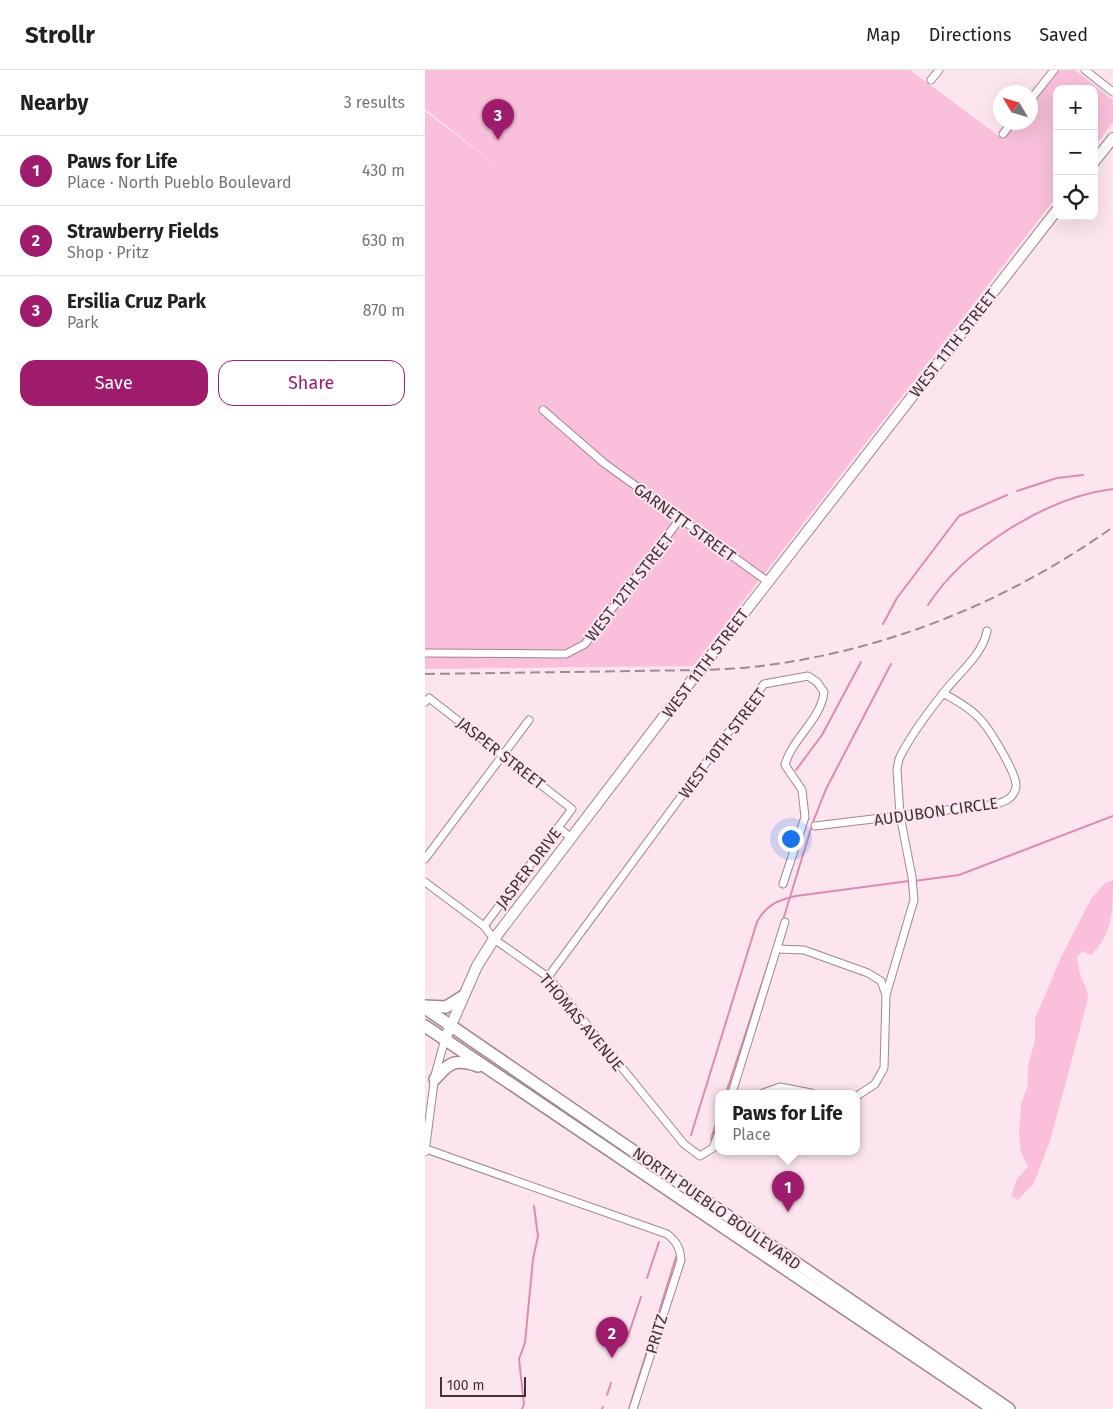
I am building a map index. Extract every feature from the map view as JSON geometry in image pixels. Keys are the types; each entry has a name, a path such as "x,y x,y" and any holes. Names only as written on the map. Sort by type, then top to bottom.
{"main road":[{"path":"425,1007 446,1007 462,997"},
{"name":"NORTH PUEBLO BOULEVARD","path":"425,1007 1009,1409"},
{"name":"NORTH PUEBLO BOULEVARD","path":"425,1026 993,1409"},
{"path":"435,1079 445,1067 461,1061 491,1070"}],"street":[{"path":"931,80 939,70"},
{"path":"1038,90 1054,70"},
{"path":"1085,70 1113,92"},
{"path":"1003,134 1006,130"},
{"path":"1098,157 1113,138"},
{"name":"WEST 11TH STREET","path":"425,1150 435,1079 445,1040 462,997 477,966 494,938 767,581 1053,215"},
{"name":"GARNETT STREET","path":"543,410 604,462 680,520 767,581"},
{"name":"WEST 12TH STREET","path":"425,653 566,654 579,648 585,644 680,520"},
{"path":"860,1094 875,1084 885,1068 886,995 914,900 900,816 897,769 899,760 943,693 980,648 985,640 987,631"},
{"name":"WEST 10TH STREET","path":"548,977 764,684 807,676 817,682 824,692 823,703 789,752 785,765 802,790 805,816 783,884"},
{"name":"AUDUBON CIRCLE","path":"815,826 997,804 1006,801 1014,794 1016,786 1014,775 983,721 969,709 943,693"},
{"name":"JASPER STREET","path":"427,700 502,753 572,809"},
{"path":"425,859 502,753 529,720"},
{"name":"JASPER DRIVE","path":"484,926 572,809"},
{"path":"559,828 571,838"},
{"name":"THOMAS AVENUE","path":"425,882 484,926 494,938 548,977 683,1144 699,1156 713,1148 715,1143"},
{"path":"733,1090 785,922"},
{"path":"778,948 804,950 868,974 881,981 886,995"},
{"path":"771,1090 779,1087 795,1090"},
{"name":"PRITZ","path":"425,1150 667,1234 680,1249 681,1260 633,1409"}],"shaded area":[{"path":"425,70 910,70 1000,137 1006,136 1011,130 1038,130 1038,96 1059,70 1075,70 1094,85 1053,85 1053,201 693,666 425,669 425,111 505,172 425,109"},
{"path":"1098,88 1113,100 1113,122 1098,142"},
{"path":"1113,880 1112,912 1108,930 1091,955 1082,951 1077,957 1080,975 1087,990 1088,999 1051,1138 1034,1183 1018,1200 1011,1196 1017,1179 1028,1167 1021,1152 1019,1136 1021,1104 1028,1085 1028,1066 1035,1040 1035,1019 1061,957 1091,899 1105,883"}],"waterway":[{"path":"1017,491 1057,478 1083,475"},
{"path":"928,605 963,564 1009,529 1035,514 1061,503 1088,494 1113,489"},
{"path":"883,624 897,598 959,516 1007,495"},
{"path":"796,770 822,735 861,662"},
{"path":"783,920 813,822 826,789 891,664"},
{"path":"914,881 959,875 1113,816"},
{"path":"691,1135 757,922 764,911 784,899 796,896 909,881"},
{"path":"727,1090 769,962"},
{"path":"711,1139 715,1127"},
{"path":"522,1409 524,1404 519,1359 525,1343 533,1259 538,1236 534,1206"},
{"path":"647,1278 659,1242"},
{"path":"629,1409 676,1257"},
{"path":"628,1336 641,1297"},
{"path":"607,1395 611,1383"}],"railway":[{"path":"425,674 715,670 746,668 809,658 855,648 946,618 1032,578 1073,554 1113,527"}],"place":[{"name":"Ersilia Cruz Park","path":"498,140"},
{"name":"Paws for Life","path":"788,1212"},
{"name":"Strawberry Fields","path":"612,1358"}]}
